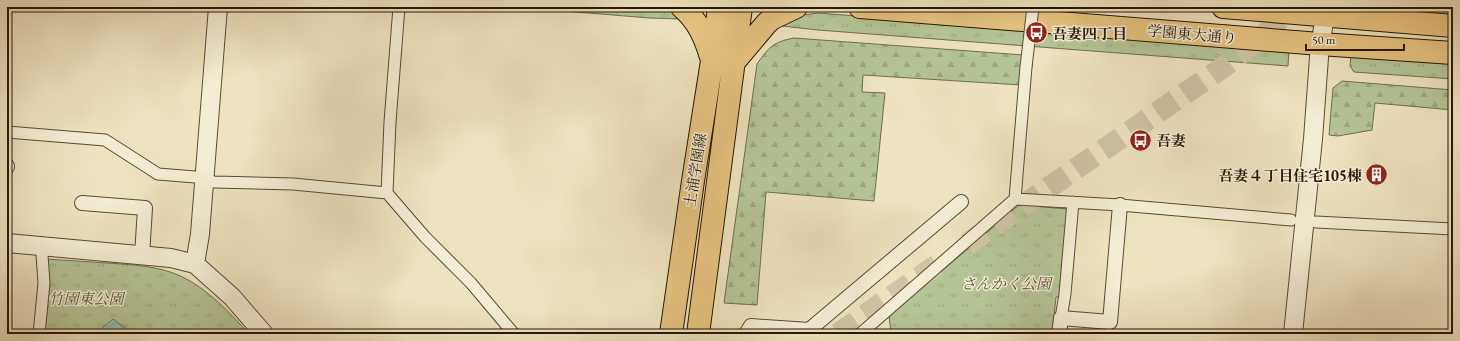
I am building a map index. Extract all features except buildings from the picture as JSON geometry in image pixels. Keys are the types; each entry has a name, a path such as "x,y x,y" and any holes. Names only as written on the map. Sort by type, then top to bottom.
{"main road":[{"path":"682,7 691,15 699,26 706,41 723,62 771,19 796,7"},
{"name":"土浦学園線","path":"698,334 723,62 719,7"},
{"name":"土浦学園線","path":"671,334 693,181 723,62 741,7"},
{"name":"学園東大通り","path":"860,7 1320,44 1453,53"},
{"name":"学園東大通り","path":"1223,7 1322,11 1406,23 1453,26"},
{"path":"1379,7 1406,23"}],"street":[{"path":"195,264 200,234 205,179 218,7"},
{"path":"1015,199 1026,67 1033,7"},
{"path":"399,11 390,122 387,193 425,237 471,282 514,334"},
{"path":"1293,334 1312,147 1322,11"},
{"path":"7,132 105,140 158,174 195,177 214,182 293,184 387,193"},
{"path":"860,334 1015,199 1120,204 1291,220"},
{"path":"746,334 751,326 810,330 961,202"},
{"path":"1059,334 1060,318 1065,294 1073,202"},
{"path":"82,203 145,208 142,256"},
{"path":"1060,318 1110,322 1120,204"},
{"path":"1316,222 1453,229"},
{"path":"7,244 171,258 195,264 232,297 264,334"},
{"path":"39,334 44,283 42,255"}],"green space":[{"path":"514,7 670,7 677,12 681,19 650,18"},
{"path":"1393,7 1453,7 1453,15 1404,11"},
{"path":"818,13 1289,50 1288,66 818,30 773,25 789,17"},
{"path":"794,38 1023,55 1021,85 863,75 862,92 885,93 874,201 766,192 757,305 724,303 757,64 772,46 781,41"},
{"path":"1351,55 1453,63 1453,79 1354,72 1350,66"},
{"path":"1342,81 1453,90 1453,110 1375,103 1372,130 1338,136 1329,135 1333,88"},
{"name":"さんかく公園","path":"1019,205 1068,209 1061,297 1056,297 1052,334 926,334 891,332 889,316"},
{"name":"竹園東公園","path":"46,259 150,267 170,272 190,281 214,298 249,334 43,334"}],"water":[{"path":"113,319 128,330 127,334 95,334"}],"tunnel":[{"path":"967,244 1222,68 1264,35 1292,7"},
{"path":"838,334 937,265"}],"place":[{"name":"吾妻四丁目","path":"1036,33"},
{"name":"吾妻","path":"1140,140"},
{"name":"吾妻４丁目住宅105棟","path":"1377,175"}]}
